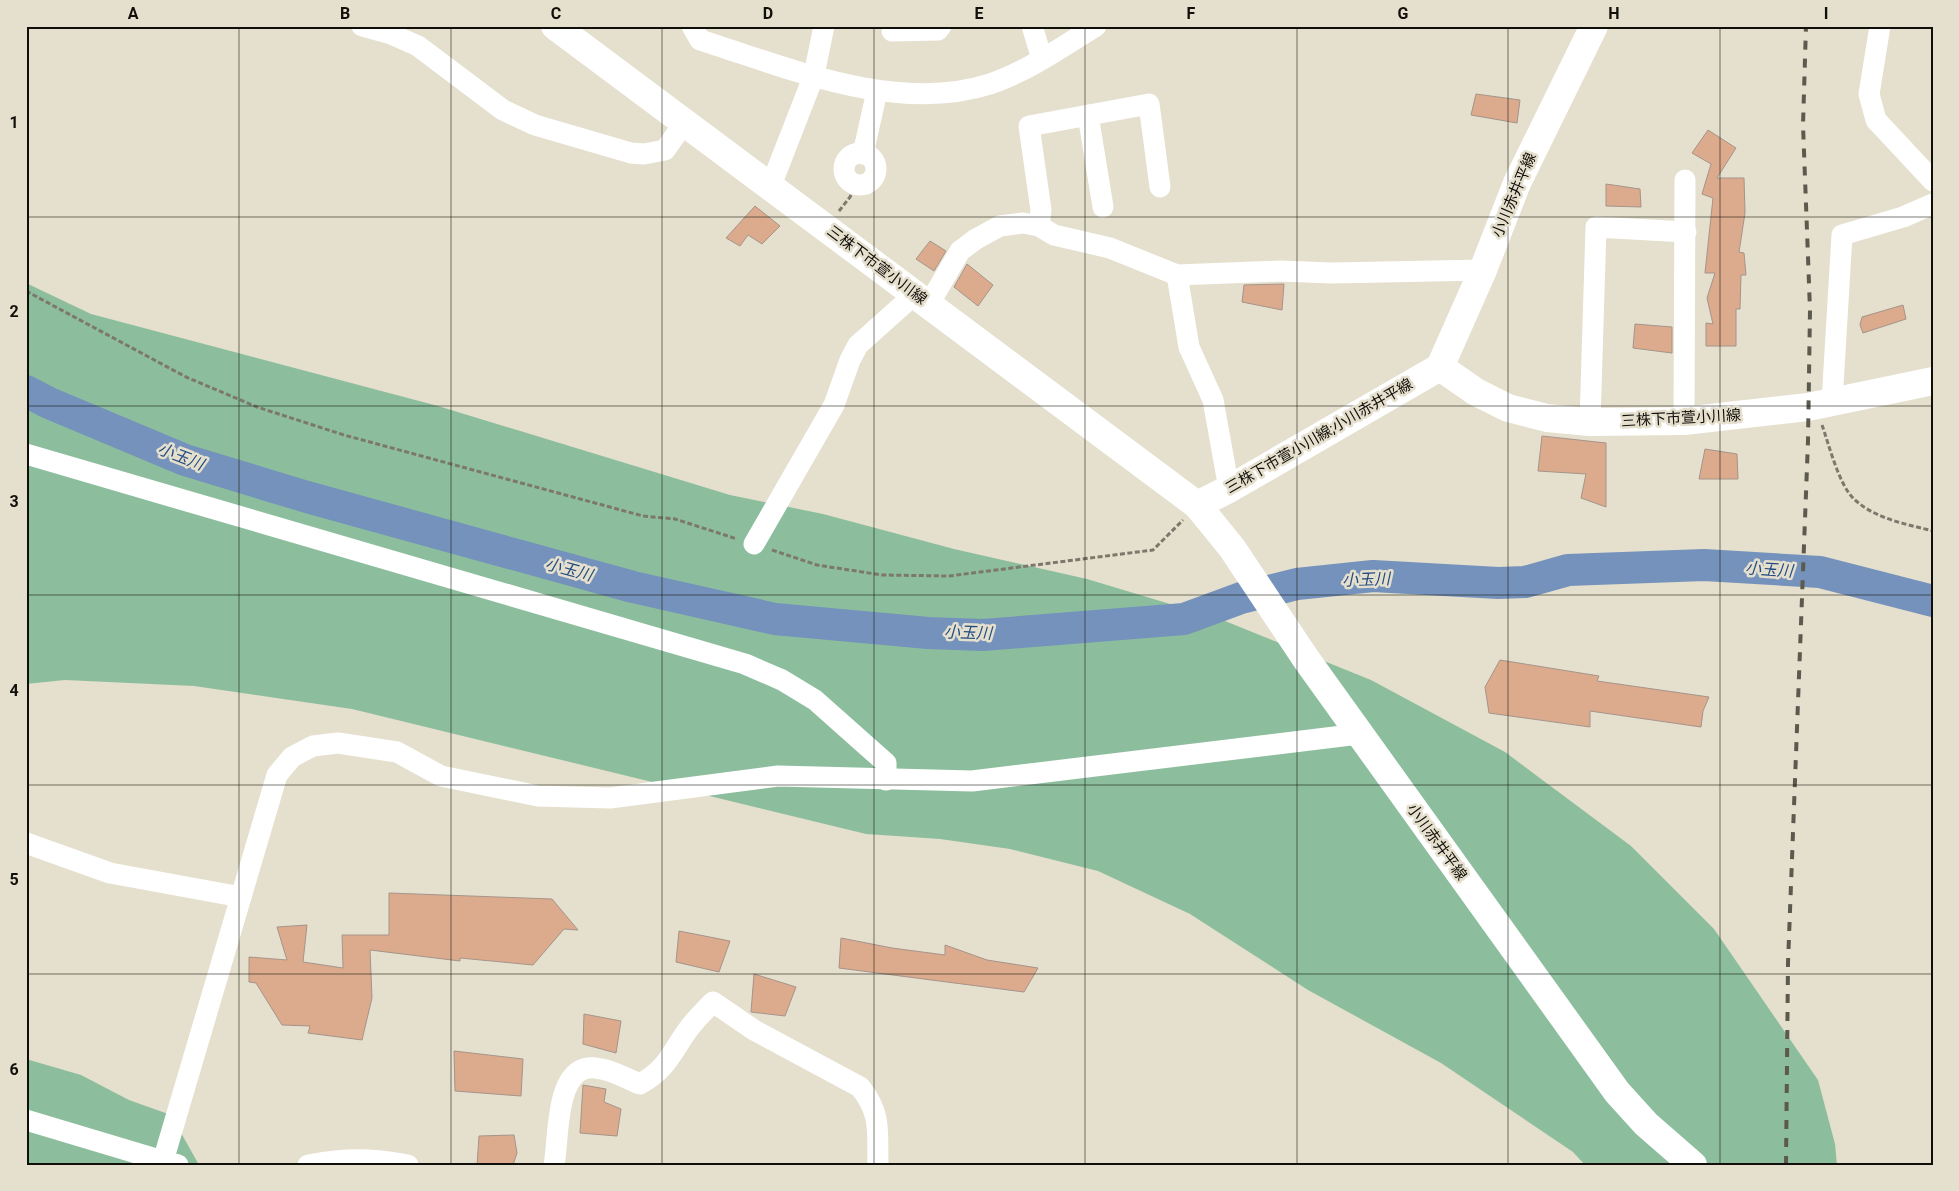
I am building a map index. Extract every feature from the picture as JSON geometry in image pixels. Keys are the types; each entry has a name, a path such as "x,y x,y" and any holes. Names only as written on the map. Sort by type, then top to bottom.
{"main road":[{"name":"三株下市萱小川線","path":"555,26 1197,505"},
{"name":"小川赤井平線","path":"1440,367 1517,183 1594,26"},
{"name":"三株下市萱小川線","path":"1440,367 1476,392 1508,408 1547,418 1590,422 1684,421 1826,403 1933,380"},
{"name":"三株下市萱小川線;小川赤井平線","path":"1197,505 1229,489 1440,367"},
{"name":"小川赤井平線","path":"1197,505 1232,548 1359,734 1617,1092 1646,1124 1692,1165"}],"street":[{"path":"362,26 391,34 418,46 503,110 535,125 631,153 644,154 665,150 684,123"},
{"path":"692,26 700,40 814,75 877,90 904,94 961,91 990,84 1016,74 1096,26"},
{"path":"770,188 814,75 824,26"},
{"path":"893,26 892,31 938,30 941,26"},
{"path":"1032,26 1042,59"},
{"path":"1880,26 1869,94 1876,120 1933,181"},
{"path":"857,184 852,182 845,174 845,163 852,155 863,154 877,90"},
{"path":"1040,226 1041,210 1029,126 1149,104 1160,187"},
{"path":"1088,115 1102,207"},
{"path":"1684,421 1685,180"},
{"path":"1826,403 1842,236 1903,217 1933,204"},
{"path":"754,544 834,405 850,360 858,345 922,299 960,251 976,239 1000,226 1023,223 1040,226 1054,235 1110,248 1178,275 1280,271 1332,273 1482,270"},
{"path":"1590,422 1596,227 1686,232"},
{"path":"1178,275 1189,347 1213,400 1229,489"},
{"path":"26,454 745,664 782,680 815,700 886,763 886,780"},
{"path":"26,1120 170,1163 241,897 277,775 292,757 313,746 338,743 397,752 441,776 538,796 610,798 778,776 972,781 1359,734"},
{"path":"26,843 110,873 241,897"},
{"path":"554,1165 562,1092 572,1076 587,1068 602,1070 640,1084 667,1065 687,1030 713,1002 754,1030 860,1087 870,1100 879,1125 878,1165"},
{"path":"308,1165 334,1160 368,1158 408,1165"}],"path":[{"path":"826,227 850,197 857,184"},
{"path":"26,292 186,377 257,407 344,435 643,516 675,519 817,566 882,575 949,576 1153,550 1197,505"},
{"path":"1826,403 1822,425 1845,487 1854,500 1889,520 1933,531"}],"green space":[{"path":"26,283 91,314 438,406 730,495 823,514 954,549 1087,579 1220,619 1371,680 1505,752 1631,846 1714,929 1818,1080 1835,1144 1837,1165 1585,1165 1573,1152 1441,1063 1308,990 1190,914 1098,871 1010,849 940,839 866,834 352,709 194,686 65,680 26,684"},
{"path":"26,1059 81,1075 129,1100 171,1115 199,1165 26,1165"}],"building":[{"path":"1476,94 1520,100 1517,123 1471,115"},
{"path":"1708,130 1736,148 1717,178 1744,178 1745,213 1739,252 1744,253 1746,275 1741,275 1740,309 1736,309 1736,346 1706,346 1706,323 1713,324 1707,298 1715,273 1705,273 1713,198 1702,194 1711,164 1692,153"},
{"path":"1606,184 1640,189 1641,207 1606,206"},
{"path":"755,206 780,226 762,244 748,235 740,246 726,238"},
{"path":"930,241 946,251 934,271 916,259"},
{"path":"967,264 993,285 978,306 954,287"},
{"path":"1284,284 1282,310 1242,302 1244,285"},
{"path":"1903,305 1906,319 1863,333 1860,325 1862,317"},
{"path":"1635,324 1672,327 1672,353 1633,348"},
{"path":"1542,436 1606,443 1606,507 1581,498 1586,474 1538,471"},
{"path":"1705,449 1737,454 1738,479 1699,479"},
{"path":"1500,660 1599,676 1597,681 1709,697 1703,711 1701,727 1590,711 1590,727 1489,713 1485,687"},
{"path":"389,893 552,899 578,930 564,929 533,965 460,958 460,961 370,950 372,998 362,1040 308,1033 310,1026 282,1025 256,983 249,982 249,957 287,960 277,927 307,925 303,962 343,968 342,935 389,935"},
{"path":"679,931 730,941 719,972 676,962"},
{"path":"841,938 892,948 945,955 945,945 987,960 1038,968 1024,992 839,968"},
{"path":"754,974 796,987 785,1016 751,1012"},
{"path":"584,1014 621,1021 616,1053 583,1044"},
{"path":"454,1051 523,1059 521,1096 455,1091"},
{"path":"583,1085 606,1089 604,1102 621,1109 617,1136 580,1133"},
{"path":"514,1135 517,1153 513,1165 477,1165 479,1136"}],"waterway":[{"name":"小玉川","path":"26,391 49,403 185,460 307,497 633,587 775,619 928,633 983,635 1184,619 1241,598 1297,584 1373,576 1498,583 1525,582 1568,570 1704,565 1820,572 1933,601"}],"railway":[{"path":"1786,1165 1788,963 1808,441 1810,310 1803,125 1806,26"}]}
